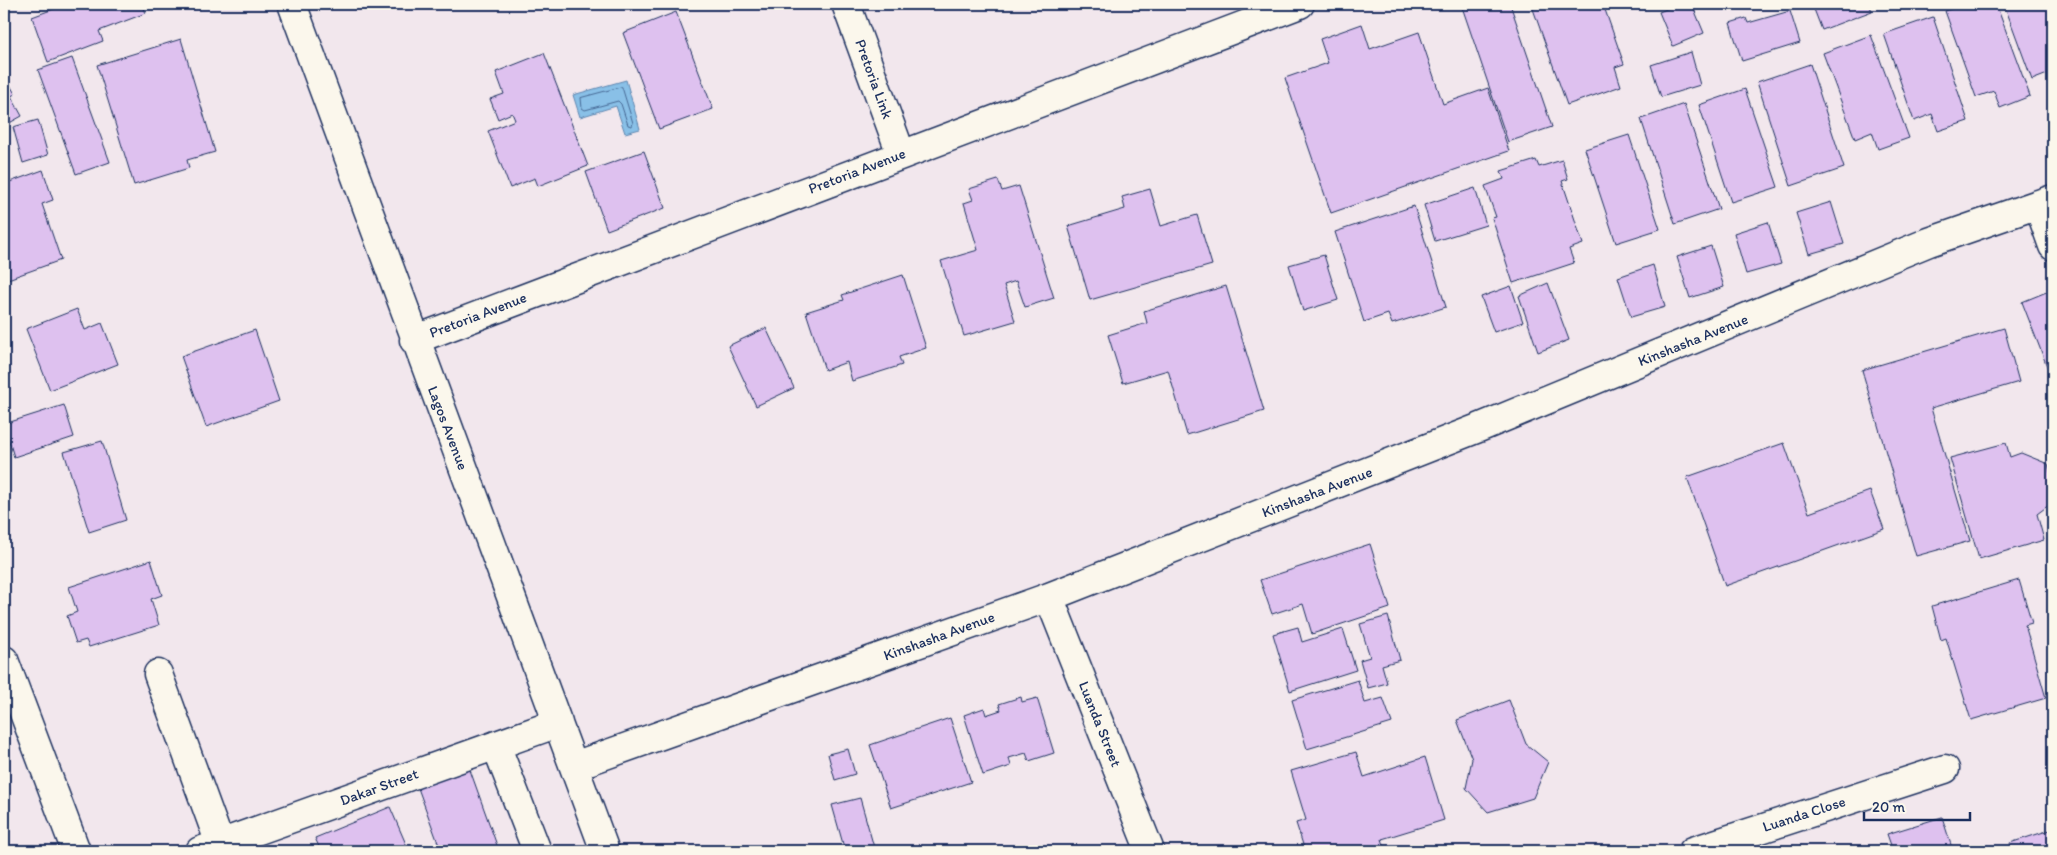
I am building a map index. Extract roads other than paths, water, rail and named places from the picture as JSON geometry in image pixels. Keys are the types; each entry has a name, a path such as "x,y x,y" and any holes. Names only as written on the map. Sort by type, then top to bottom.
{"street":[{"name":"Lagos Avenue","path":"292,4 414,340 605,851"},
{"name":"Pretoria Link","path":"846,4 902,154"},
{"name":"Pretoria Avenue","path":"414,340 1300,4"},
{"path":"2046,201 2053,246"},
{"name":"Kinshasha Avenue","path":"574,766 1049,597 1481,427 1929,242 2046,201"},
{"name":"Luanda Street","path":"1049,597 1150,851"},
{"path":"4,660 76,851"},
{"path":"158,674 210,848"},
{"name":"Dakar Street","path":"210,848 558,723"},
{"path":"496,746 537,851"},
{"name":"Luanda Close","path":"1693,851 1737,844 1945,769"}],"water":[{"path":"626,80 640,129 625,133 616,106 580,117 573,95"}]}
